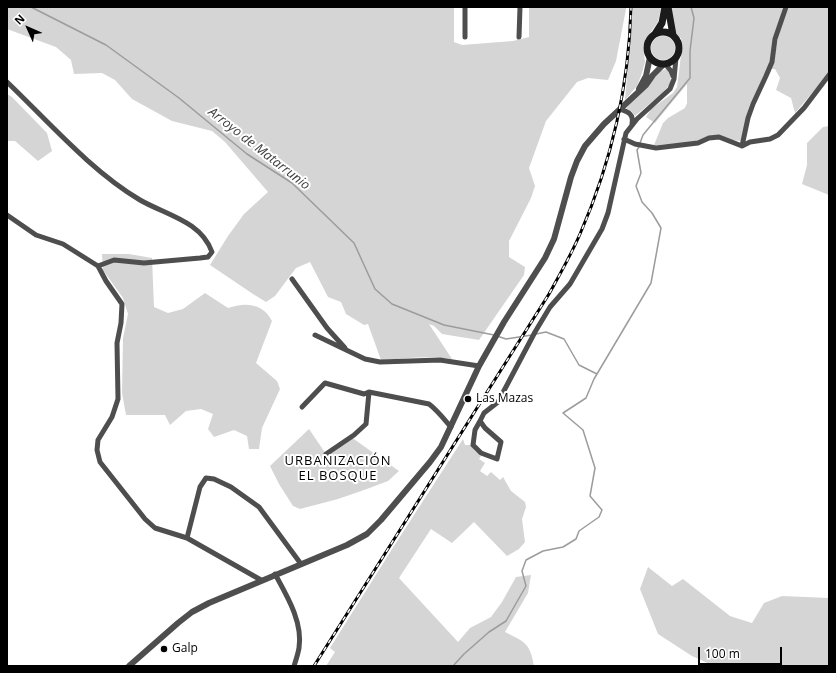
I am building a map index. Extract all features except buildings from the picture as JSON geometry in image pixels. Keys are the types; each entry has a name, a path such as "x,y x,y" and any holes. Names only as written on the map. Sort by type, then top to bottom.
{"main road":[{"path":"654,35 667,32 677,39 680,48 676,58 665,65 658,64 650,57 647,51 650,40 662,23 666,7"},
{"path":"666,7 673,35"}],"street":[{"path":"465,7 465,38"},
{"path":"519,37 520,7"},
{"path":"742,146 748,118 753,104 772,62 775,39 786,7"},
{"path":"638,92 646,76 650,57"},
{"path":"480,421 485,428 501,442 497,459 481,453 473,445 475,430 484,413 498,402 531,338 550,307 570,284 602,229 608,213 624,139 628,129 670,89 674,79 676,58"},
{"path":"129,666 192,612 261,580 347,545 367,534 381,520 441,447 479,366 498,332 545,258 554,239 577,161 585,146 594,135 665,65 671,71 674,79"},
{"path":"624,139 635,144 656,148 698,143 709,138 719,137 742,146 750,142 770,139 778,135 804,108 829,75"},
{"path":"7,82 94,167 140,200 171,214 194,227 208,242 212,252 208,257 200,258 144,263 114,260 98,266"},
{"path":"620,109 631,114 632,124"},
{"path":"7,215 36,235 63,244 98,266 106,281 122,304 121,322 117,343 118,399 112,417 98,440 97,450 100,462 145,519 155,528 187,538 261,580"},
{"path":"292,279 327,328 346,350"},
{"path":"315,335 365,359 380,362 440,360 479,366"},
{"path":"302,407 325,383 364,394 369,392 428,404 436,409 451,427"},
{"path":"326,454 354,435 366,424 369,392"},
{"path":"187,538 200,487 206,478 214,479 231,487 259,507 301,564"},
{"path":"275,574 289,599 298,629 299,649 294,666"}],"shaded area":[{"path":"7,7 454,7 454,42 462,45 513,41 529,37 529,7 626,7 626,9 616,61 608,80 588,78 577,82 546,121 529,168 535,186 531,198 509,241 509,257 525,267 524,275 479,340 442,334 434,326 429,324 452,359 425,357 381,360 368,324 364,325 346,314 341,302 328,297 310,262 296,268 275,296 266,302 210,265 244,214 268,192 225,142 212,131 172,121 132,99 115,80 102,73 74,74 71,60 56,47 7,29"},
{"path":"633,7 661,8 658,22 645,40 643,47 645,62 637,86 625,100"},
{"path":"670,7 783,7 769,64 749,107 741,141 732,140 720,135 713,135 695,142 654,145 663,123 668,118 685,108 687,103 687,84 655,123 646,117 651,109 673,93 677,87 683,48 681,38 677,37 673,26"},
{"path":"787,7 829,7 829,73 795,113 791,98 776,90 780,78 775,69 771,69"},
{"path":"663,36 672,39 675,48 672,57 663,60 654,57 651,48 654,39"},
{"path":"666,69 671,77 670,83 660,95 635,116 626,108 661,71"},
{"path":"7,94 12,97 47,133 52,151 38,161 15,141 7,141"},
{"path":"829,126 829,195 802,184 807,165 807,143 823,127"},
{"path":"102,254 129,254 152,258 154,307 168,313 183,309 205,293 228,308 241,305 259,307 268,315 272,321 256,363 277,381 280,389 262,428 259,449 249,449 247,436 234,430 214,437 208,429 213,414 201,409 186,411 170,425 165,415 126,415 122,393 123,338 128,314 123,298 103,270"},
{"path":"309,429 326,454 351,437 399,471 388,481 338,499 300,509 293,506 270,466"},
{"path":"463,439 465,445 471,445 481,456 479,459 485,463 480,471 487,476 491,472 500,480 503,477 511,491 525,502 526,507 522,519 525,542 519,549 507,556 474,522 452,543 431,529 399,578 458,642 470,628 491,617 502,602 516,577 531,575 528,593 505,632 526,644 531,652 534,666 326,666 335,652 330,648"},
{"path":"648,567 672,586 683,579 730,616 752,623 764,603 782,596 829,598 829,666 714,666 692,656 658,634 640,589"}],"waterway":[{"name":"Arroyo de Matarrunio","path":"31,7 106,45 179,98 247,154 292,183 354,243 375,289 392,304 444,325 494,335"},
{"path":"640,143 643,135 690,78 690,51 694,18 691,7"},
{"path":"453,666 489,632 506,621 526,586 522,571 526,560 543,551 563,547 576,539 579,531 599,517 602,510 590,496 595,468 583,430 563,413 586,398 594,379 651,283 661,228 652,213 642,202 636,186 641,173 637,150 639,147"},
{"name":"Arroyo de Matarrunio","path":"536,334 546,332 564,339 579,365 597,374"},
{"name":"Arroyo de Matarrunio","path":"497,336 506,339 532,335"}],"railway":[{"path":"314,666 549,294 573,249 601,180 616,123 627,65 631,7"}],"place":[{"name":"Las Mazas","path":"468,399"},
{"name":"Galp","path":"164,649"}],"district":[{"name":"URBANIZACIÓN EL BOSQUE","path":"338,468"}]}
